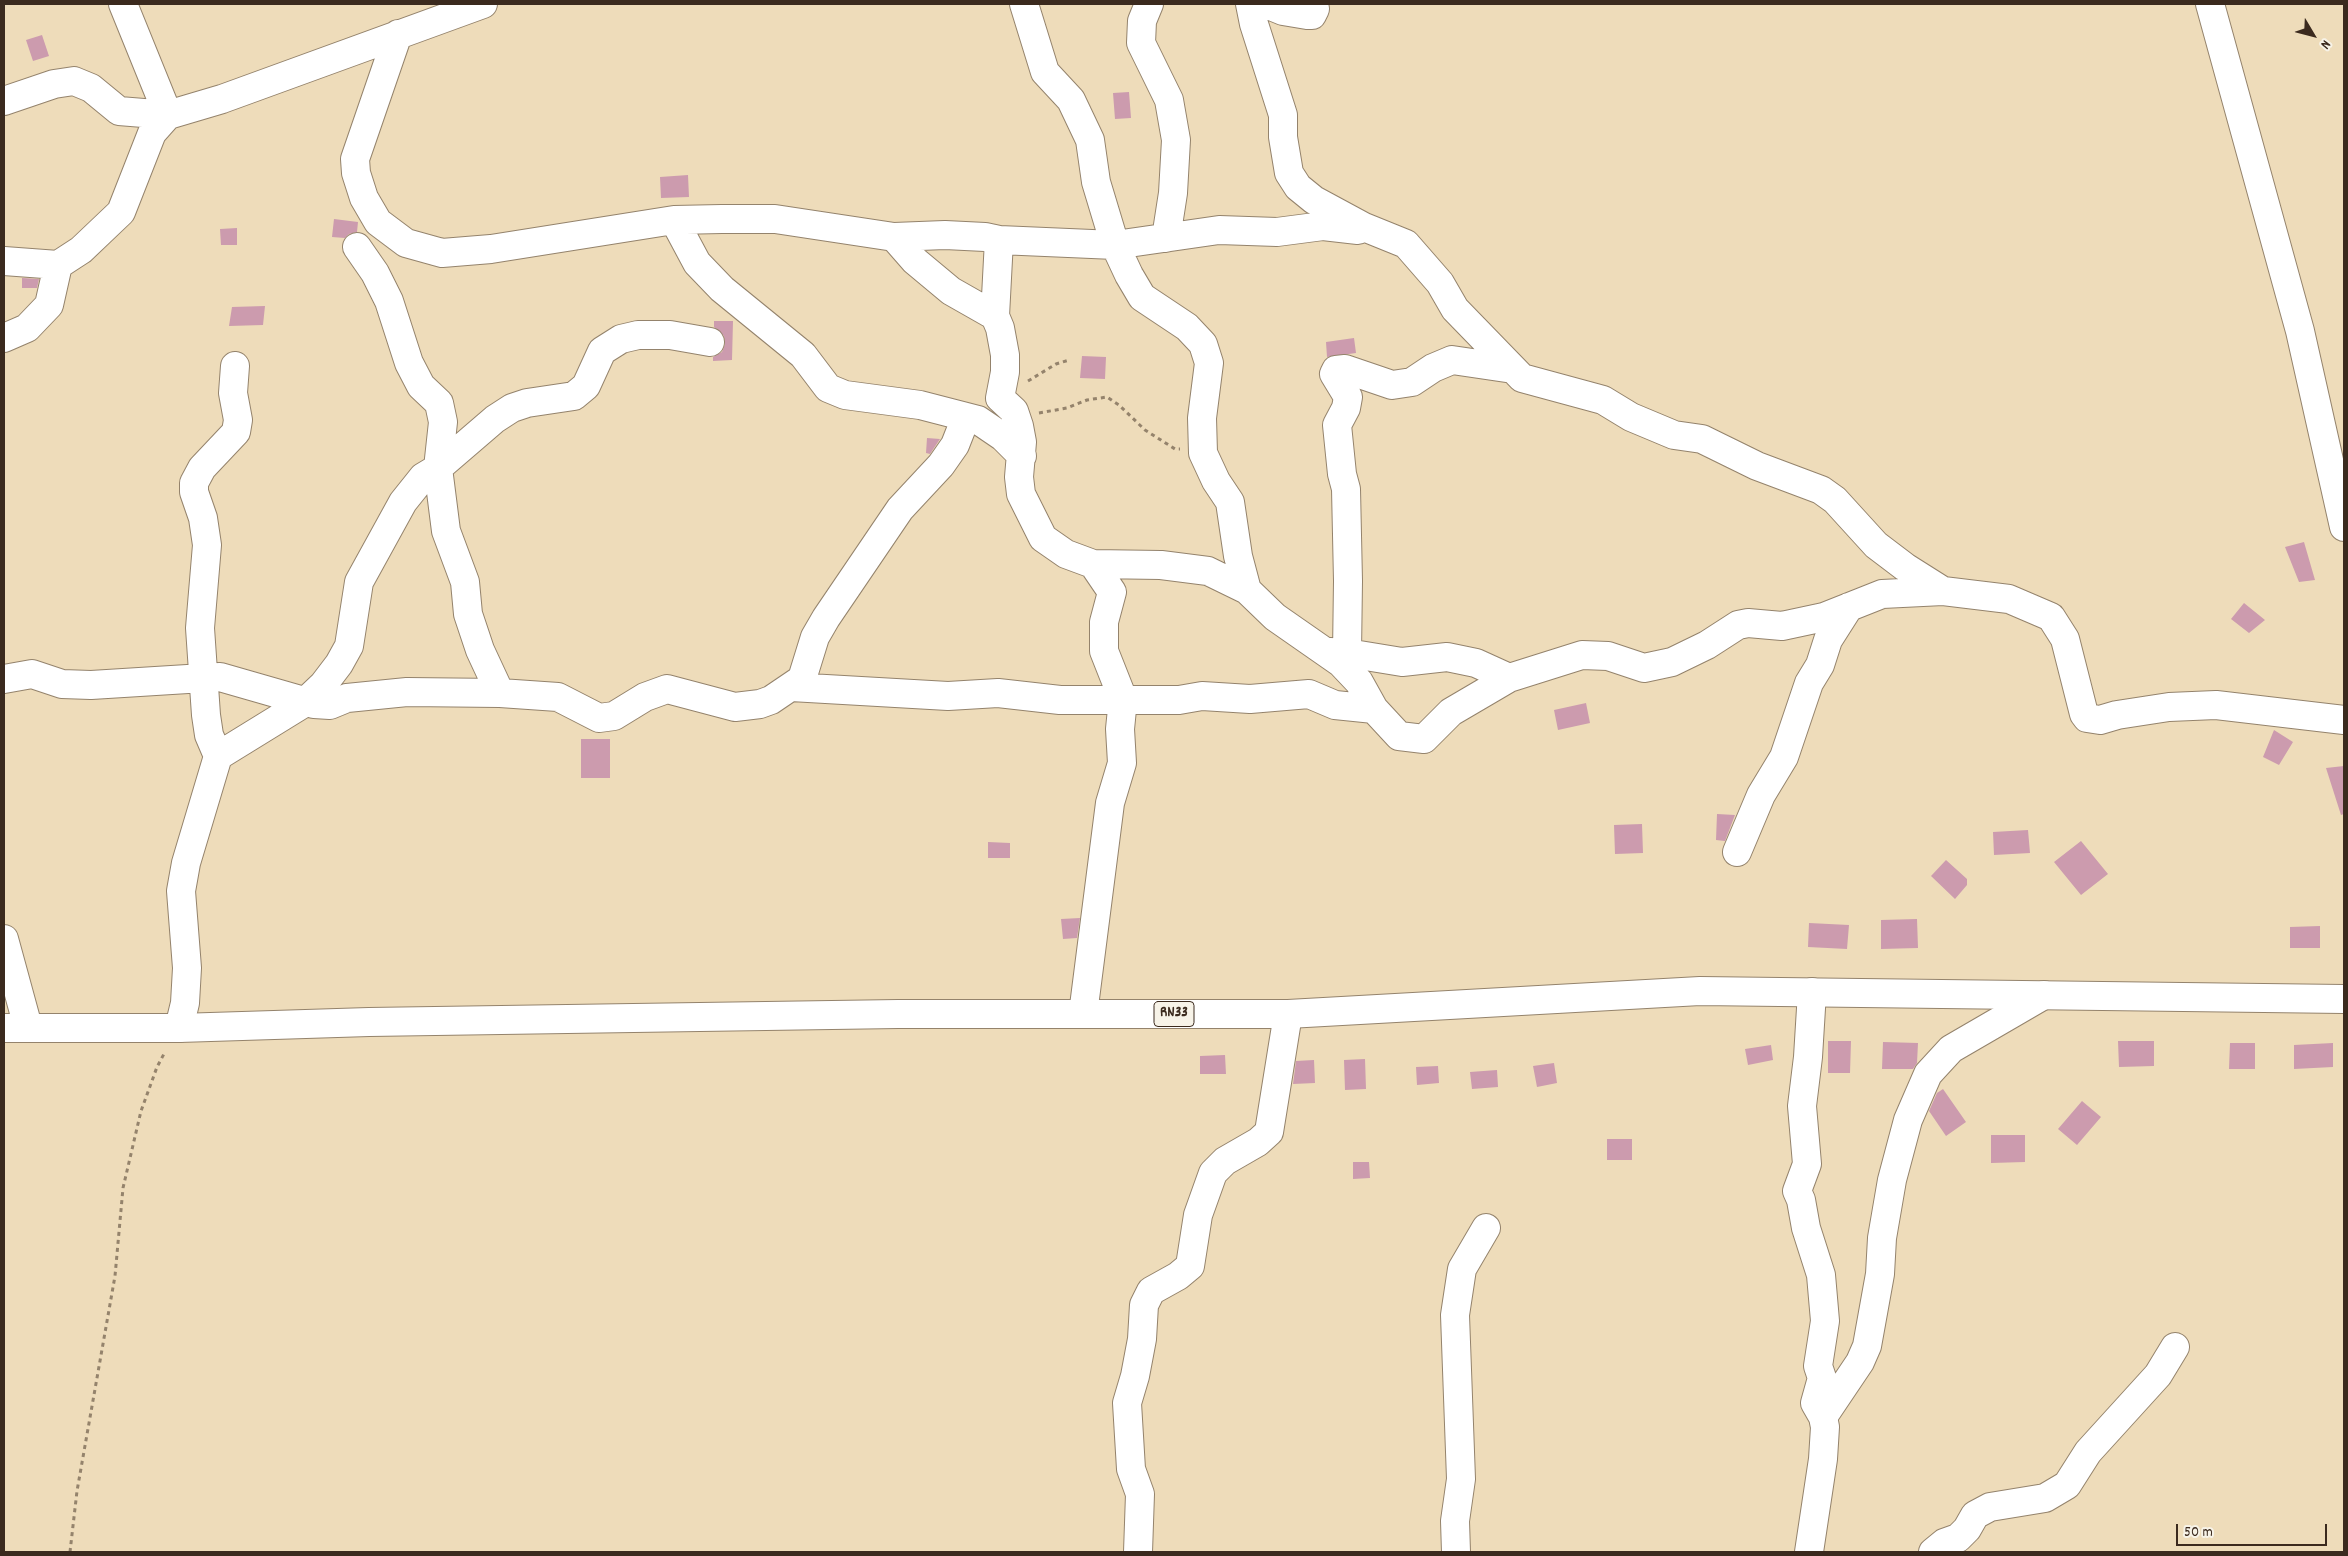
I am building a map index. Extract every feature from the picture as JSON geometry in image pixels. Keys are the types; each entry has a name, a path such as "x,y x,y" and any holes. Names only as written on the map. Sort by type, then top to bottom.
{"street":[{"path":"123,4 168,115"},
{"path":"4,101 54,84 74,81 91,88 119,111 168,115 222,99 483,4"},
{"path":"1024,4 1045,72 1071,100 1090,140 1096,182 1115,245 1142,297 1187,326 1203,344 1209,363 1202,418 1203,453 1216,481 1230,502 1238,556 1247,590"},
{"path":"1149,4 1142,21 1140,43 1169,100 1176,140 1173,193 1166,238"},
{"path":"1250,4 1254,24 1283,115 1283,137 1289,173 1298,187 1314,200 1364,227 1382,232 1406,244 1440,283 1455,310 1522,378 1603,400 1631,417 1674,435 1702,439 1756,466 1820,490 1835,500 1876,545 1905,568 1944,591"},
{"path":"1266,4 1283,11 1307,16 1312,15 1315,9 1314,4"},
{"path":"2210,4 2300,331 2344,527"},
{"path":"398,34 355,159 356,173 364,198 378,222 406,243 442,253 491,249 674,220 775,220 894,237 945,235 985,237 999,240 1115,245 1219,230 1277,232 1323,226 1382,232"},
{"path":"4,261 58,266 82,250 121,212 152,133 168,115"},
{"path":"674,220 696,263 722,289 803,355 828,388 845,395 920,405 978,420 1003,437 1022,456"},
{"path":"894,237 916,261 951,291 995,316"},
{"path":"999,240 995,316 1000,328 1005,355 1005,372 1000,398 1014,411 1022,442 1021,494 1043,538 1066,554 1093,564 1161,565 1208,571 1247,590 1275,617 1337,652 1402,662 1448,657 1476,663 1509,678"},
{"path":"357,247 375,273 389,301 398,331 417,379 421,386 439,403 443,422 438,468 446,531 466,582 468,614 480,650 500,693"},
{"path":"4,338 27,328 49,305 58,266"},
{"path":"218,756 304,703 323,685 349,646 359,582 403,502 423,477 438,468 495,419 512,408 526,403 574,396 586,386 602,351 621,339 638,335 670,335 710,342"},
{"path":"1512,369 1452,360 1433,368 1412,382 1392,384 1345,369 1336,370 1334,374 1348,397 1346,408 1337,425 1342,474 1346,489 1348,581 1337,652 1341,663 1359,682 1374,709 1398,736 1424,739 1451,712 1509,678 1582,655 1608,656 1644,668 1665,664 1707,645 1738,624 1782,626 1824,617 1882,594 1944,591 2009,599 2050,618 2065,639 2084,714 2087,718 2100,720 2117,715 2169,707 2216,705 2344,720"},
{"path":"179,1028 185,1003 187,968 181,891 186,863 218,756 209,735 206,716 200,628 207,545 203,518 194,492 194,483 202,468 236,432 238,420 233,393 235,366"},
{"path":"4,679 32,674 62,684 91,685 220,677 304,703 330,704 347,698 407,692 500,693 558,697 599,718 614,716 645,697 667,689 735,707 771,700 802,679 815,637 851,579 900,509 941,465 955,445 966,417"},
{"path":"1083,1014 1110,803 1122,763 1120,729 1123,698 1104,651 1104,622 1112,592 1093,564"},
{"path":"1737,852 1761,795 1784,757 1809,683 1820,665 1828,640 1849,607"},
{"path":"791,687 948,696 998,694 1060,700 1123,698 1178,700 1202,696 1235,699 1309,694 1335,705 1374,709"},
{"path":"4,939 16,1028"},
{"name":"RN33","path":"16,1028 179,1028 389,1021 898,1014 1288,1014 1700,991 2344,999"},
{"path":"1809,1552 1823,1459 1823,1417 1815,1402 1822,1378 1818,1366 1825,1321 1821,1275 1806,1228 1801,1200 1797,1191 1807,1164 1802,1106 1808,1057 1812,992"},
{"path":"1823,1417 1860,1362 1867,1346 1880,1274 1882,1238 1892,1180 1908,1120 1928,1074 1951,1049 2044,994"},
{"path":"1138,1552 1140,1494 1131,1469 1127,1403 1135,1376 1142,1339 1144,1305 1150,1291 1178,1276 1190,1266 1198,1215 1213,1173 1225,1161 1258,1142 1269,1132 1288,1014"},
{"path":"1456,1552 1455,1521 1460,1479 1454,1315 1462,1269 1486,1228"},
{"path":"1933,1552 1944,1543 1958,1538 1967,1529 1975,1515 1990,1507 2045,1498 2067,1485 2088,1452 2158,1375 2176,1347"}],"path":[{"path":"1014,411 1038,413 1067,408 1087,400 1107,397 1119,405 1145,430 1175,449 1203,453"},
{"path":"70,1552 77,1491 115,1276 123,1188 141,1111 156,1067 179,1028"}],"building":[{"path":"42,35 49,56 33,61 26,40"},
{"path":"1129,92 1131,118 1115,119 1113,93"},
{"path":"688,175 689,197 661,198 660,177"},
{"path":"334,219 358,222 357,232 349,234 345,238 332,237"},
{"path":"237,228 237,245 221,245 220,229"},
{"path":"22,278 39,279 37,288 22,288"},
{"path":"265,306 263,325 229,326 232,307"},
{"path":"714,321 733,321 732,360 713,361 713,357 722,352 725,344 724,336 714,327"},
{"path":"1354,338 1356,353 1327,357 1326,342"},
{"path":"1082,356 1106,357 1105,379 1080,378"},
{"path":"927,438 940,439 930,454 926,453"},
{"path":"2304,542 2315,580 2299,582 2285,547"},
{"path":"2244,603 2265,620 2249,633 2231,619"},
{"path":"1586,703 1590,723 1558,730 1554,710"},
{"path":"2274,730 2293,742 2279,765 2263,757"},
{"path":"581,739 610,739 610,778 581,778"},
{"path":"2344,766 2344,814 2341,815 2326,768"},
{"path":"1717,814 1735,815 1725,841 1716,840"},
{"path":"1642,824 1643,853 1615,854 1614,825"},
{"path":"2028,830 2030,853 1994,855 1993,832"},
{"path":"2081,841 2108,874 2081,895 2054,862"},
{"path":"988,842 1010,843 1010,858 988,858"},
{"path":"1946,860 1967,879 1967,885 1955,899 1931,876"},
{"path":"1080,918 1077,938 1063,939 1061,919"},
{"path":"1917,919 1918,948 1881,949 1881,920"},
{"path":"1809,923 1849,925 1847,949 1808,947"},
{"path":"2320,926 2320,948 2290,948 2290,927"},
{"path":"1828,1041 1851,1041 1850,1073 1828,1073"},
{"path":"2118,1041 2154,1041 2154,1066 2119,1067"},
{"path":"1883,1042 1918,1043 1917,1063 1913,1069 1882,1069"},
{"path":"2230,1043 2255,1043 2255,1069 2229,1069"},
{"path":"2333,1043 2333,1067 2294,1069 2294,1045"},
{"path":"1771,1045 1773,1060 1748,1065 1745,1049"},
{"path":"1225,1055 1226,1074 1200,1074 1200,1056"},
{"path":"1365,1059 1366,1089 1345,1090 1344,1060"},
{"path":"1314,1060 1315,1083 1293,1084 1296,1061"},
{"path":"1554,1063 1557,1083 1537,1087 1533,1066"},
{"path":"1438,1066 1439,1083 1417,1085 1416,1067"},
{"path":"1497,1070 1498,1087 1472,1089 1470,1072"},
{"path":"1943,1089 1966,1122 1946,1136 1929,1111 1937,1093"},
{"path":"2082,1101 2101,1117 2077,1145 2058,1129"},
{"path":"1991,1135 2025,1135 2025,1162 1991,1163"},
{"path":"1607,1139 1632,1139 1632,1160 1607,1160"},
{"path":"1353,1162 1369,1162 1370,1178 1353,1179"}]}
